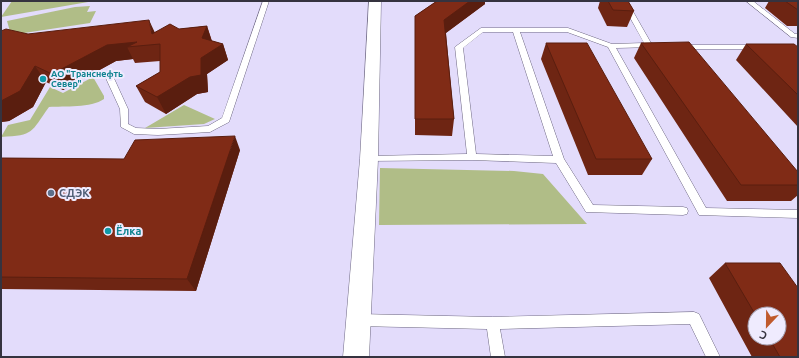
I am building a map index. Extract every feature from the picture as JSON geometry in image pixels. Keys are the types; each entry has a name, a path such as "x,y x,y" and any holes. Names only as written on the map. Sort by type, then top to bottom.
{"street":[{"path":"356,357 369,159 375,1"}],"lane":[{"path":"108,74 124,109 124,125 134,132 210,129 226,120 266,1"},
{"path":"624,1 649,45"},
{"path":"750,1 796,38"},
{"path":"472,157 459,47 481,30 568,30 611,46 649,45 766,47"},
{"path":"516,31 559,160 590,209 683,211"},
{"path":"611,46 703,212 798,214"},
{"path":"369,159 472,157 559,160"},
{"path":"358,320 492,323 694,318 713,357"},
{"path":"492,323 498,357"}],"green space":[{"path":"12,1 94,1 1,17"},
{"path":"90,6 87,12 96,11 90,23 11,35 7,21 75,7"},
{"path":"93,77 104,96 104,99 92,104 49,107 31,131 20,135 1,137 8,125 30,120 50,87 63,93"},
{"path":"184,105 215,119 204,124 145,128"},
{"path":"380,168 514,171 543,174 587,224 379,225"}],"building":[{"path":"437,1 470,1 444,20 454,119 415,119 415,16"},
{"path":"608,1 628,1 634,11 613,10"},
{"path":"785,1 798,1 798,10"},
{"path":"149,20 152,34 170,24 179,29 207,26 202,38 223,44 201,58 201,75 190,77 157,97 136,86 160,72 160,44 127,47 137,42 107,45 52,74 35,66 20,91 1,101 1,31 6,29 28,34"},
{"path":"689,42 798,172 798,185 741,185 641,43"},
{"path":"546,43 587,43 652,159 596,159"},
{"path":"746,44 794,44 798,47 798,95"},
{"name":"Ёлка","path":"235,136 187,279 1,277 1,158 124,159 135,140"},
{"path":"725,263 780,263 798,288 798,357 780,357 774,346 787,346 787,306 750,306"}],"place":[{"name":"АО \"Транснефть Север\"","path":"43,79"},
{"name":"СДЭК","path":"51,193"},
{"name":"Ёлка","path":"108,231"}]}
